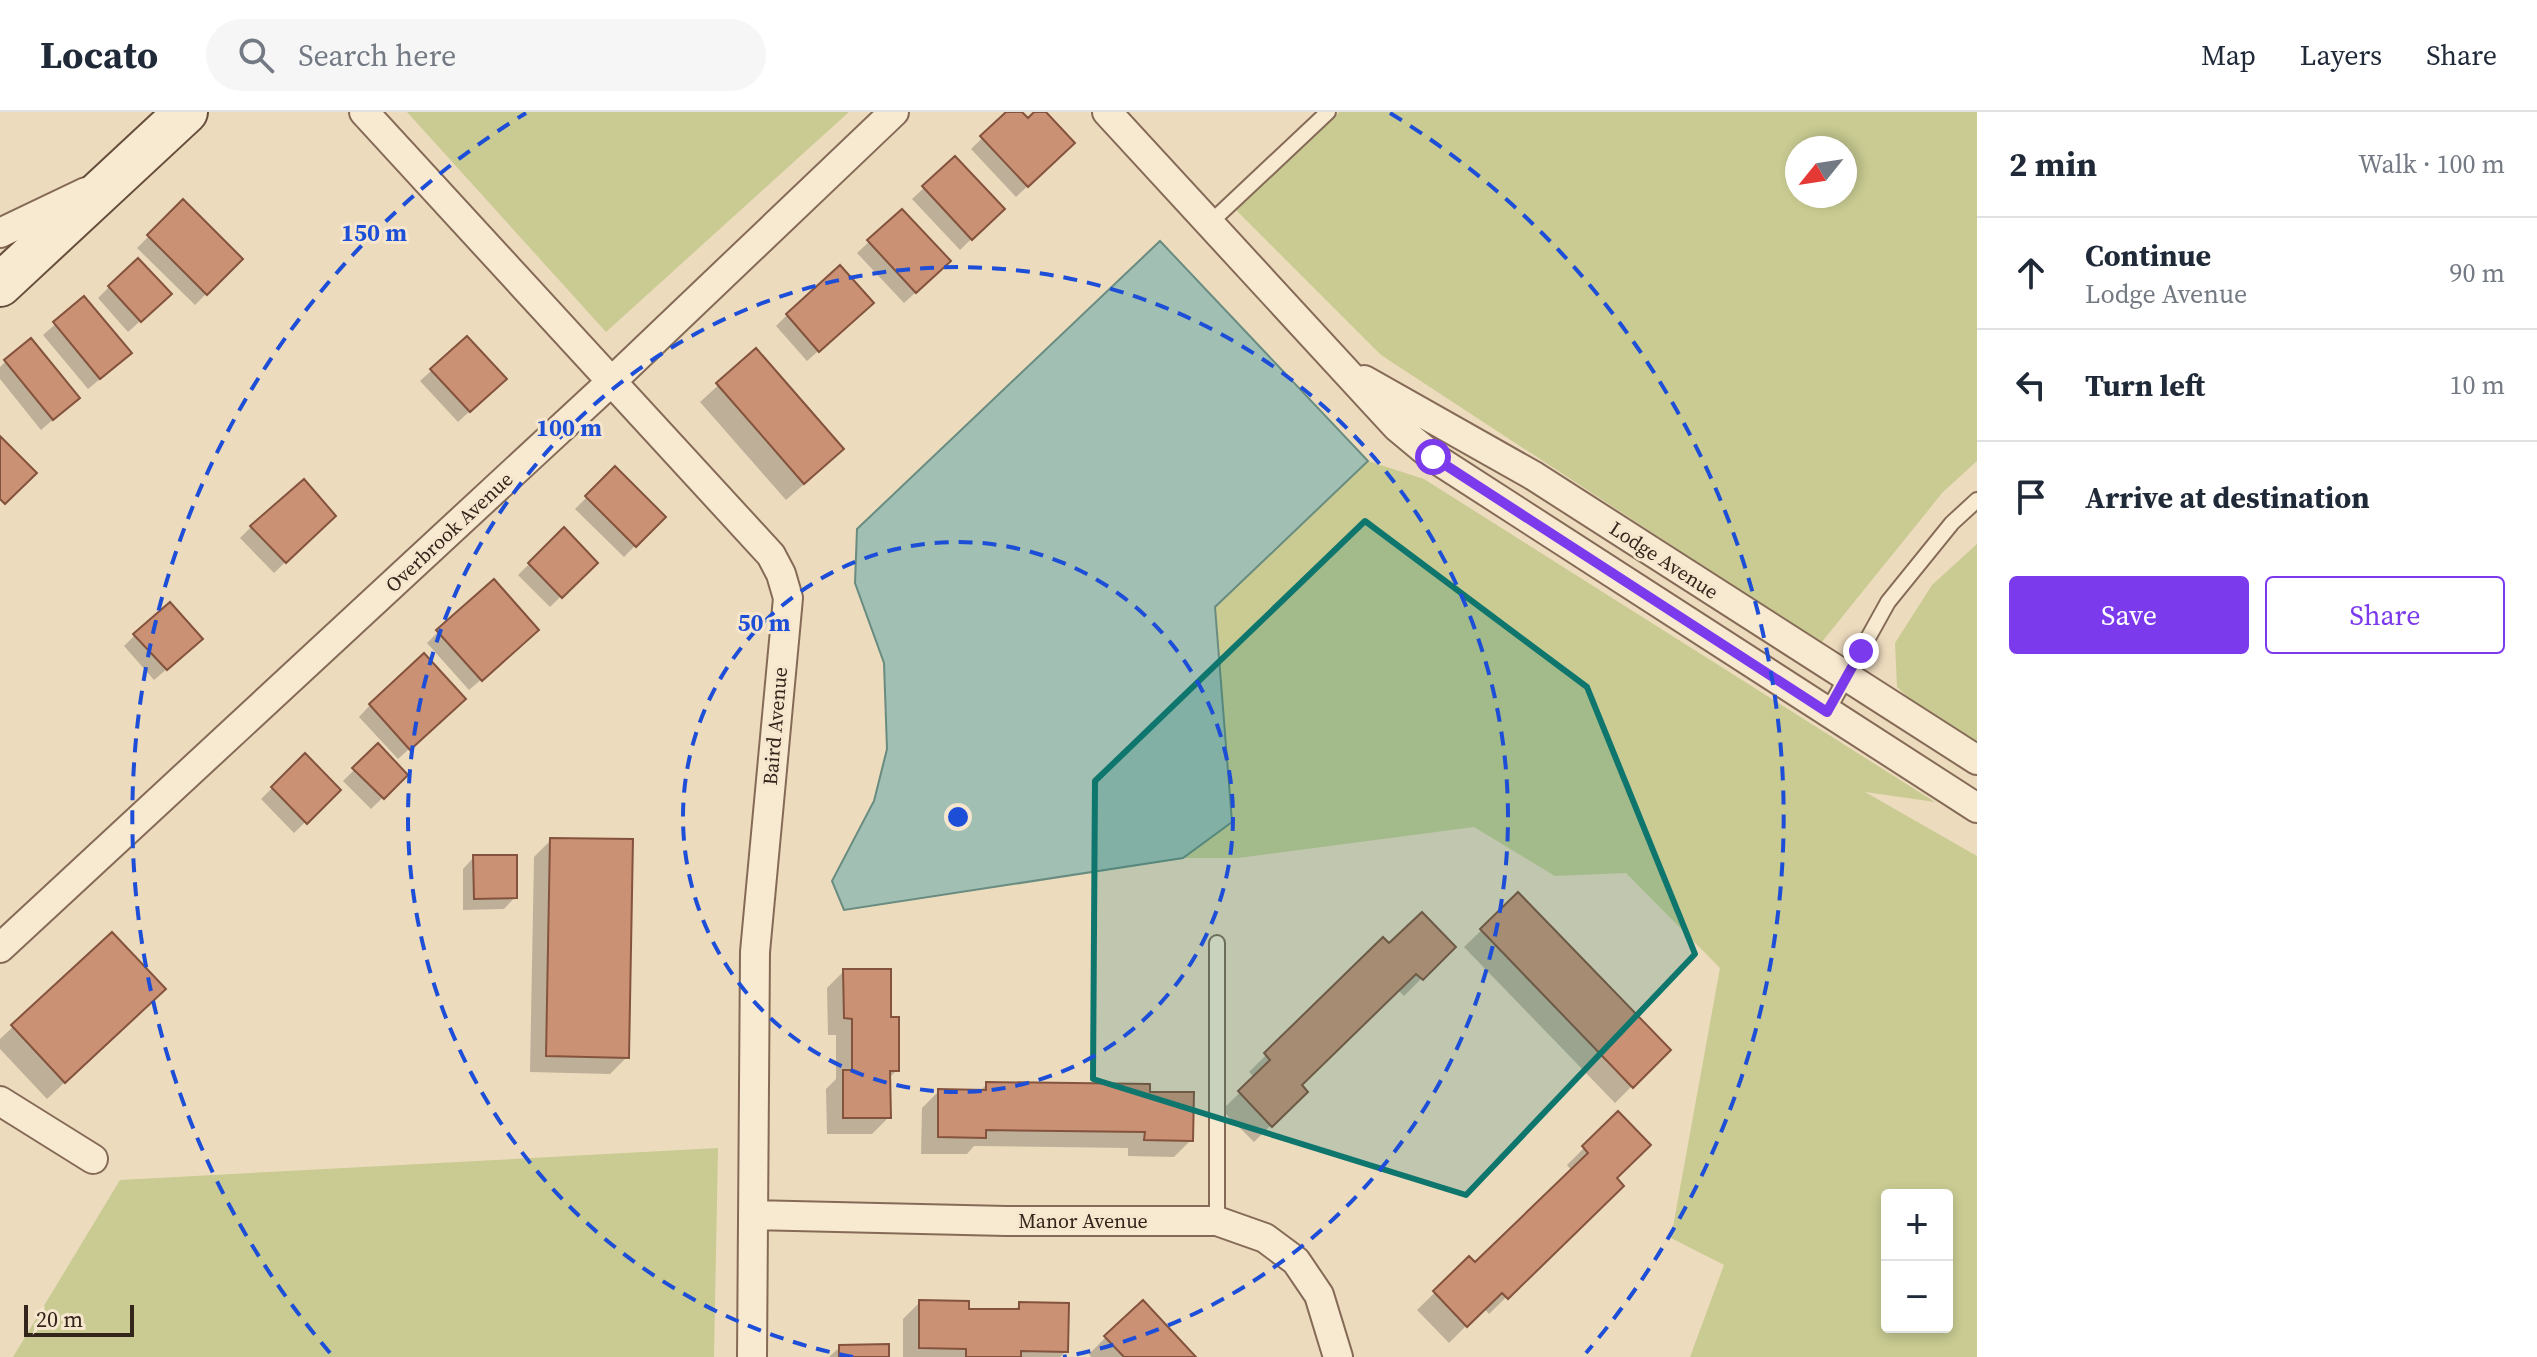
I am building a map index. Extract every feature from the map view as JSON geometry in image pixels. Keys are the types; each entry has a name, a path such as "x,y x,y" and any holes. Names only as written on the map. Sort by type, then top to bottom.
{"main road":[{"path":"0,285 186,112"}],"street":[{"name":"Baird Avenue","path":"364,112 771,555 781,574 788,598 757,922 752,1357"},
{"name":"Overbrook Avenue","path":"0,948 613,380 894,112"},
{"name":"Lodge Avenue","path":"1107,112 1397,427 1433,457 1977,808"},
{"path":"0,233 108,182"},
{"name":"Lodge Avenue","path":"1345,370 1420,409 1534,476 1977,760"},
{"path":"0,1101 93,1159"},
{"name":"Manor Avenue","path":"753,1215 1006,1221 1217,1221 1265,1238 1296,1261 1319,1295 1338,1357"}],"lane":[{"path":"1211,222 1328,112"},
{"path":"1827,712 1888,602 1952,523 1977,500"},
{"path":"1217,943 1217,1221"}],"highlighted area":[{"path":"1365,521 1587,687 1695,954 1466,1195 1093,1079 1095,781"}],"green space":[{"path":"407,112 849,112 606,332"},
{"path":"1339,112 1977,112 1977,461 1943,492 1821,643 1381,355 1234,208"},
{"path":"1368,461 1424,479 1935,802 1865,792 1977,856 1977,1357 1690,1357 1724,1265 1671,1238 1720,968 1626,873 1555,876 1474,827 1238,858 1183,858 1232,822 1215,607"},
{"path":"1977,544 1977,744 1927,715 1897,687 1895,643 1932,585"},
{"path":"718,1148 714,1357 13,1357 120,1180"}],"shaded area":[{"path":"1160,241 1368,461 1215,607 1232,822 1183,858 844,910 832,881 874,801 887,749 884,663 855,583 857,529"}],"building":[{"path":"1006,112 1022,112 1028,118 1034,112 1046,112 1075,143 1028,187 980,136"},
{"path":"955,156 1005,209 972,240 922,186"},
{"path":"183,199 243,259 207,295 147,235"},
{"path":"902,209 951,261 916,293 867,240"},
{"path":"138,258 172,294 141,322 108,286"},
{"path":"840,265 874,303 819,352 786,314"},
{"path":"84,296 132,353 100,379 53,322"},
{"path":"467,336 507,379 470,412 430,369"},
{"path":"31,338 80,398 53,420 4,360"},
{"path":"756,348 844,449 804,484 716,383"},
{"path":"0,436 37,473 5,504 0,499"},
{"path":"615,466 666,517 636,547 585,496"},
{"path":"304,479 336,516 286,563 250,526"},
{"path":"564,527 598,563 562,598 528,563"},
{"path":"494,579 539,630 482,681 436,630"},
{"path":"170,602 203,639 167,670 133,634"},
{"path":"424,653 466,699 410,750 369,704"},
{"path":"378,743 408,775 384,799 352,768"},
{"path":"305,753 341,790 307,824 271,787"},
{"path":"550,838 633,839 629,1058 546,1056"},
{"path":"473,855 517,855 517,898 474,899"},
{"path":"1518,892 1671,1050 1633,1088 1480,929"},
{"path":"1422,912 1456,947 1423,980 1416,974 1302,1085 1308,1092 1272,1127 1238,1091 1270,1060 1264,1053 1383,937 1389,943"},
{"path":"112,932 166,989 65,1083 11,1025"},
{"path":"843,969 891,969 891,1017 899,1017 899,1071 890,1071 891,1118 843,1118 843,1070 852,1070 852,1019 844,1018"},
{"path":"986,1082 1150,1084 1150,1092 1194,1092 1193,1141 1144,1140 1145,1132 986,1130 986,1138 938,1137 938,1089 986,1090"},
{"path":"1618,1111 1651,1145 1617,1178 1624,1186 1508,1299 1502,1293 1467,1327 1433,1291 1469,1256 1475,1262 1588,1153 1582,1146"},
{"path":"919,1300 969,1301 969,1309 1019,1309 1019,1302 1069,1303 1068,1352 1021,1351 1021,1357 966,1357 966,1349 919,1348"},
{"path":"1143,1300 1196,1357 1124,1357 1104,1336"},
{"path":"889,1344 889,1357 839,1357 839,1345"}],"route":[{"path":"1433,457 1827,712 1861,651"}]}
